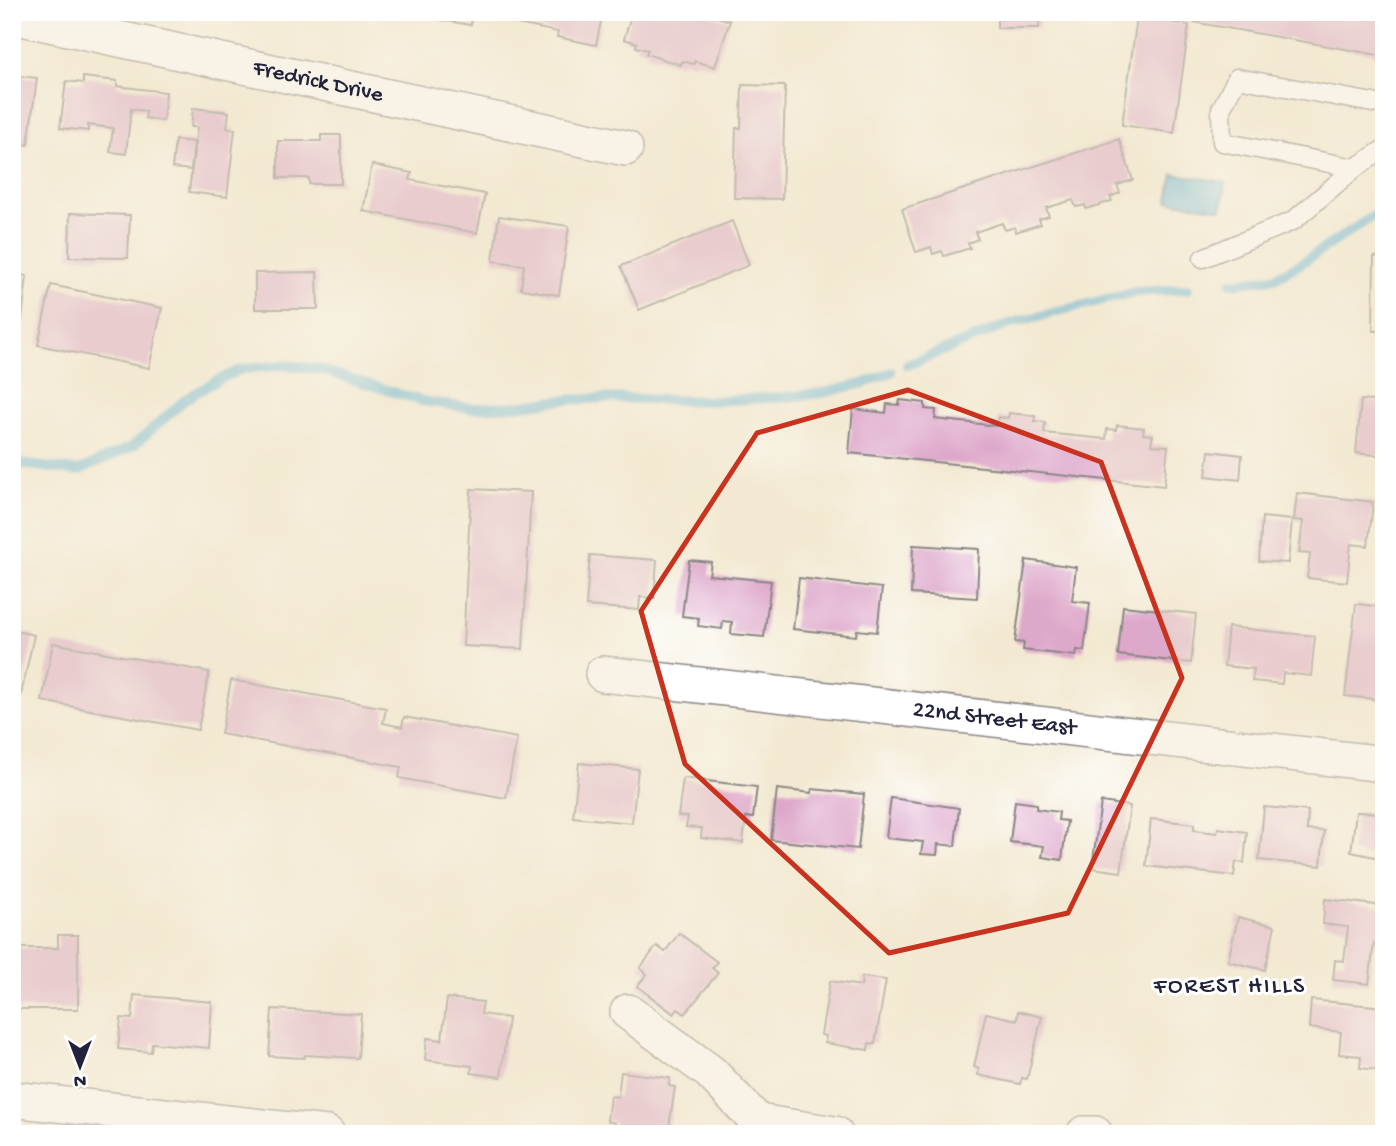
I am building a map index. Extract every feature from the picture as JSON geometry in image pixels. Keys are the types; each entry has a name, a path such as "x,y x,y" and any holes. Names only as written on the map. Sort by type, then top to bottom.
{"street":[{"name":"Fredrick Drive","path":"12,16 133,27 625,148"},
{"name":"22nd Street East","path":"603,674 1384,764"},
{"path":"628,1012 710,1072 758,1122 835,1134"},
{"path":"12,1099 327,1134"},
{"path":"1084,1134 1096,1134"}],"lane":[{"path":"1355,168 1222,142 1221,109 1237,78 1384,104"},
{"path":"1203,258 1293,220 1355,168 1384,149"}],"highlighted area":[{"path":"908,390 1101,462 1182,678 1068,913 889,953 685,764 641,611 757,433"}],"water":[{"path":"1173,174 1225,182 1222,209 1168,201"}],"building":[{"path":"394,12 472,12 471,25"},
{"path":"488,12 603,12 596,45 557,37 558,32 487,18"},
{"path":"632,12 702,12 730,21 715,67 695,61 694,64 682,61 681,65 646,54 648,50 636,47 637,43 624,39"},
{"path":"997,12 1039,12 1039,28 997,28"},
{"path":"1384,12 1384,56 1148,14"},
{"path":"1137,17 1189,25 1174,133 1122,125"},
{"path":"12,75 37,78 28,145 12,143"},
{"path":"83,77 117,81 117,86 166,92 163,121 145,118 146,111 131,109 126,154 110,152 113,128 88,125 88,131 60,128 66,81 83,83"},
{"path":"742,85 785,86 782,199 734,198 736,128 741,128"},
{"path":"193,108 229,112 227,128 235,129 227,197 189,192 197,127 191,127"},
{"path":"321,135 341,135 341,184 309,184 309,178 278,178 278,141 321,141"},
{"path":"1119,139 1133,180 1117,185 1120,193 1110,197 1112,201 1086,209 1085,205 1076,207 1073,200 1046,208 1049,216 1039,219 1041,224 1016,232 1015,227 1005,230 1002,223 975,232 978,239 968,243 970,248 944,256 942,251 933,254 931,247 916,252 902,209"},
{"path":"175,140 194,142 191,170 172,168"},
{"path":"372,165 412,173 410,180 485,194 477,233 363,211"},
{"path":"70,213 130,215 128,258 69,257"},
{"path":"499,216 569,226 559,295 521,289 524,265 493,261"},
{"path":"732,221 749,265 639,310 621,266"},
{"path":"1374,257 1384,257 1384,331 1373,331"},
{"path":"317,272 318,309 255,309 255,273"},
{"path":"12,274 27,276 20,336 12,336"},
{"path":"51,285 162,308 149,368 38,345"},
{"path":"900,400 925,403 925,409 936,410 935,419 997,426 998,417 1008,418 1009,413 1035,416 1035,421 1045,422 1044,433 1106,439 1107,429 1116,430 1117,425 1144,428 1143,434 1153,435 1151,445 1168,446 1164,486 849,453 853,409 886,413 887,404 899,405"},
{"path":"1361,400 1384,402 1384,456 1356,453"},
{"path":"1209,451 1242,455 1240,480 1206,476"},
{"path":"471,489 531,492 523,649 463,646"},
{"path":"1297,493 1373,502 1368,546 1351,544 1347,582 1307,578 1310,554 1299,553 1303,521 1294,520"},
{"path":"1262,517 1292,520 1288,563 1259,561"},
{"path":"913,545 979,549 977,598 911,594"},
{"path":"590,555 657,560 654,598 640,597 639,610 586,606"},
{"path":"689,560 711,562 709,575 771,581 764,637 731,634 732,622 723,621 722,629 698,626 699,618 682,616"},
{"path":"1026,560 1076,567 1072,601 1090,603 1084,651 1077,650 1076,656 1023,650 1024,643 1015,642"},
{"path":"799,578 882,588 877,632 857,630 856,636 793,629"},
{"path":"1356,604 1384,607 1384,700 1345,696"},
{"path":"1123,606 1196,614 1191,663 1118,655"},
{"path":"1228,627 1315,636 1311,676 1283,673 1282,684 1252,681 1254,669 1224,666"},
{"path":"12,630 34,635 21,695 12,693"},
{"path":"53,643 209,672 198,730 42,701"},
{"path":"231,680 386,708 383,723 402,727 404,717 517,738 506,798 399,778 401,767 221,734"},
{"path":"579,763 638,769 632,823 573,817"},
{"path":"683,778 757,787 753,818 746,817 743,843 701,838 702,828 686,827 688,817 678,816"},
{"path":"777,789 864,794 858,849 771,840"},
{"path":"891,798 959,808 955,846 938,844 937,855 921,854 923,842 886,838"},
{"path":"1015,801 1037,804 1036,809 1059,812 1058,820 1067,821 1062,860 1042,857 1044,846 1010,842"},
{"path":"1101,802 1130,806 1121,872 1092,868"},
{"path":"1264,807 1308,811 1307,830 1324,831 1321,866 1259,860"},
{"path":"1356,812 1384,813 1384,859 1351,852"},
{"path":"1151,819 1194,824 1194,830 1217,833 1218,828 1247,832 1244,863 1236,862 1234,876 1146,866"},
{"path":"1325,899 1384,906 1384,944 1374,943 1369,984 1333,980 1335,960 1344,961 1348,927 1323,924"},
{"path":"1238,917 1275,926 1265,970 1228,961"},
{"path":"679,933 717,962 712,968 718,973 685,1014 678,1009 674,1014 637,986 647,974 640,968 657,946 665,952"},
{"path":"58,935 78,935 78,1009 12,1009 12,948 58,948"},
{"path":"862,977 886,980 875,1044 869,1043 868,1050 825,1043 826,1036 821,1035 830,981 861,986"},
{"path":"134,995 212,1002 209,1048 152,1043 151,1052 118,1049 121,1018 132,1019"},
{"path":"447,998 483,1002 481,1014 508,1018 501,1077 471,1073 472,1066 425,1060 427,1038 442,1040"},
{"path":"1311,1000 1384,1007 1384,1071 1360,1068 1361,1056 1339,1054 1341,1032 1309,1028"},
{"path":"272,1009 361,1014 358,1058 269,1056"},
{"path":"1018,1011 1042,1017 1027,1079 1022,1078 1020,1084 978,1075 979,1069 974,1067 986,1013 1017,1020"},
{"path":"621,1072 670,1078 669,1086 675,1087 668,1134 614,1134 615,1123 607,1121 610,1096 618,1097"}],"waterway":[{"path":"1231,283 1274,278 1384,209"},
{"path":"907,365 1012,323 1135,292 1188,289"},
{"path":"12,463 78,471 133,446 187,398 242,369 284,365 319,369 422,401 471,408 608,398 712,401 786,397 823,393 865,383 891,372"}],"district":[{"name":"FOREST HILLS","path":"1230,987"}]}
